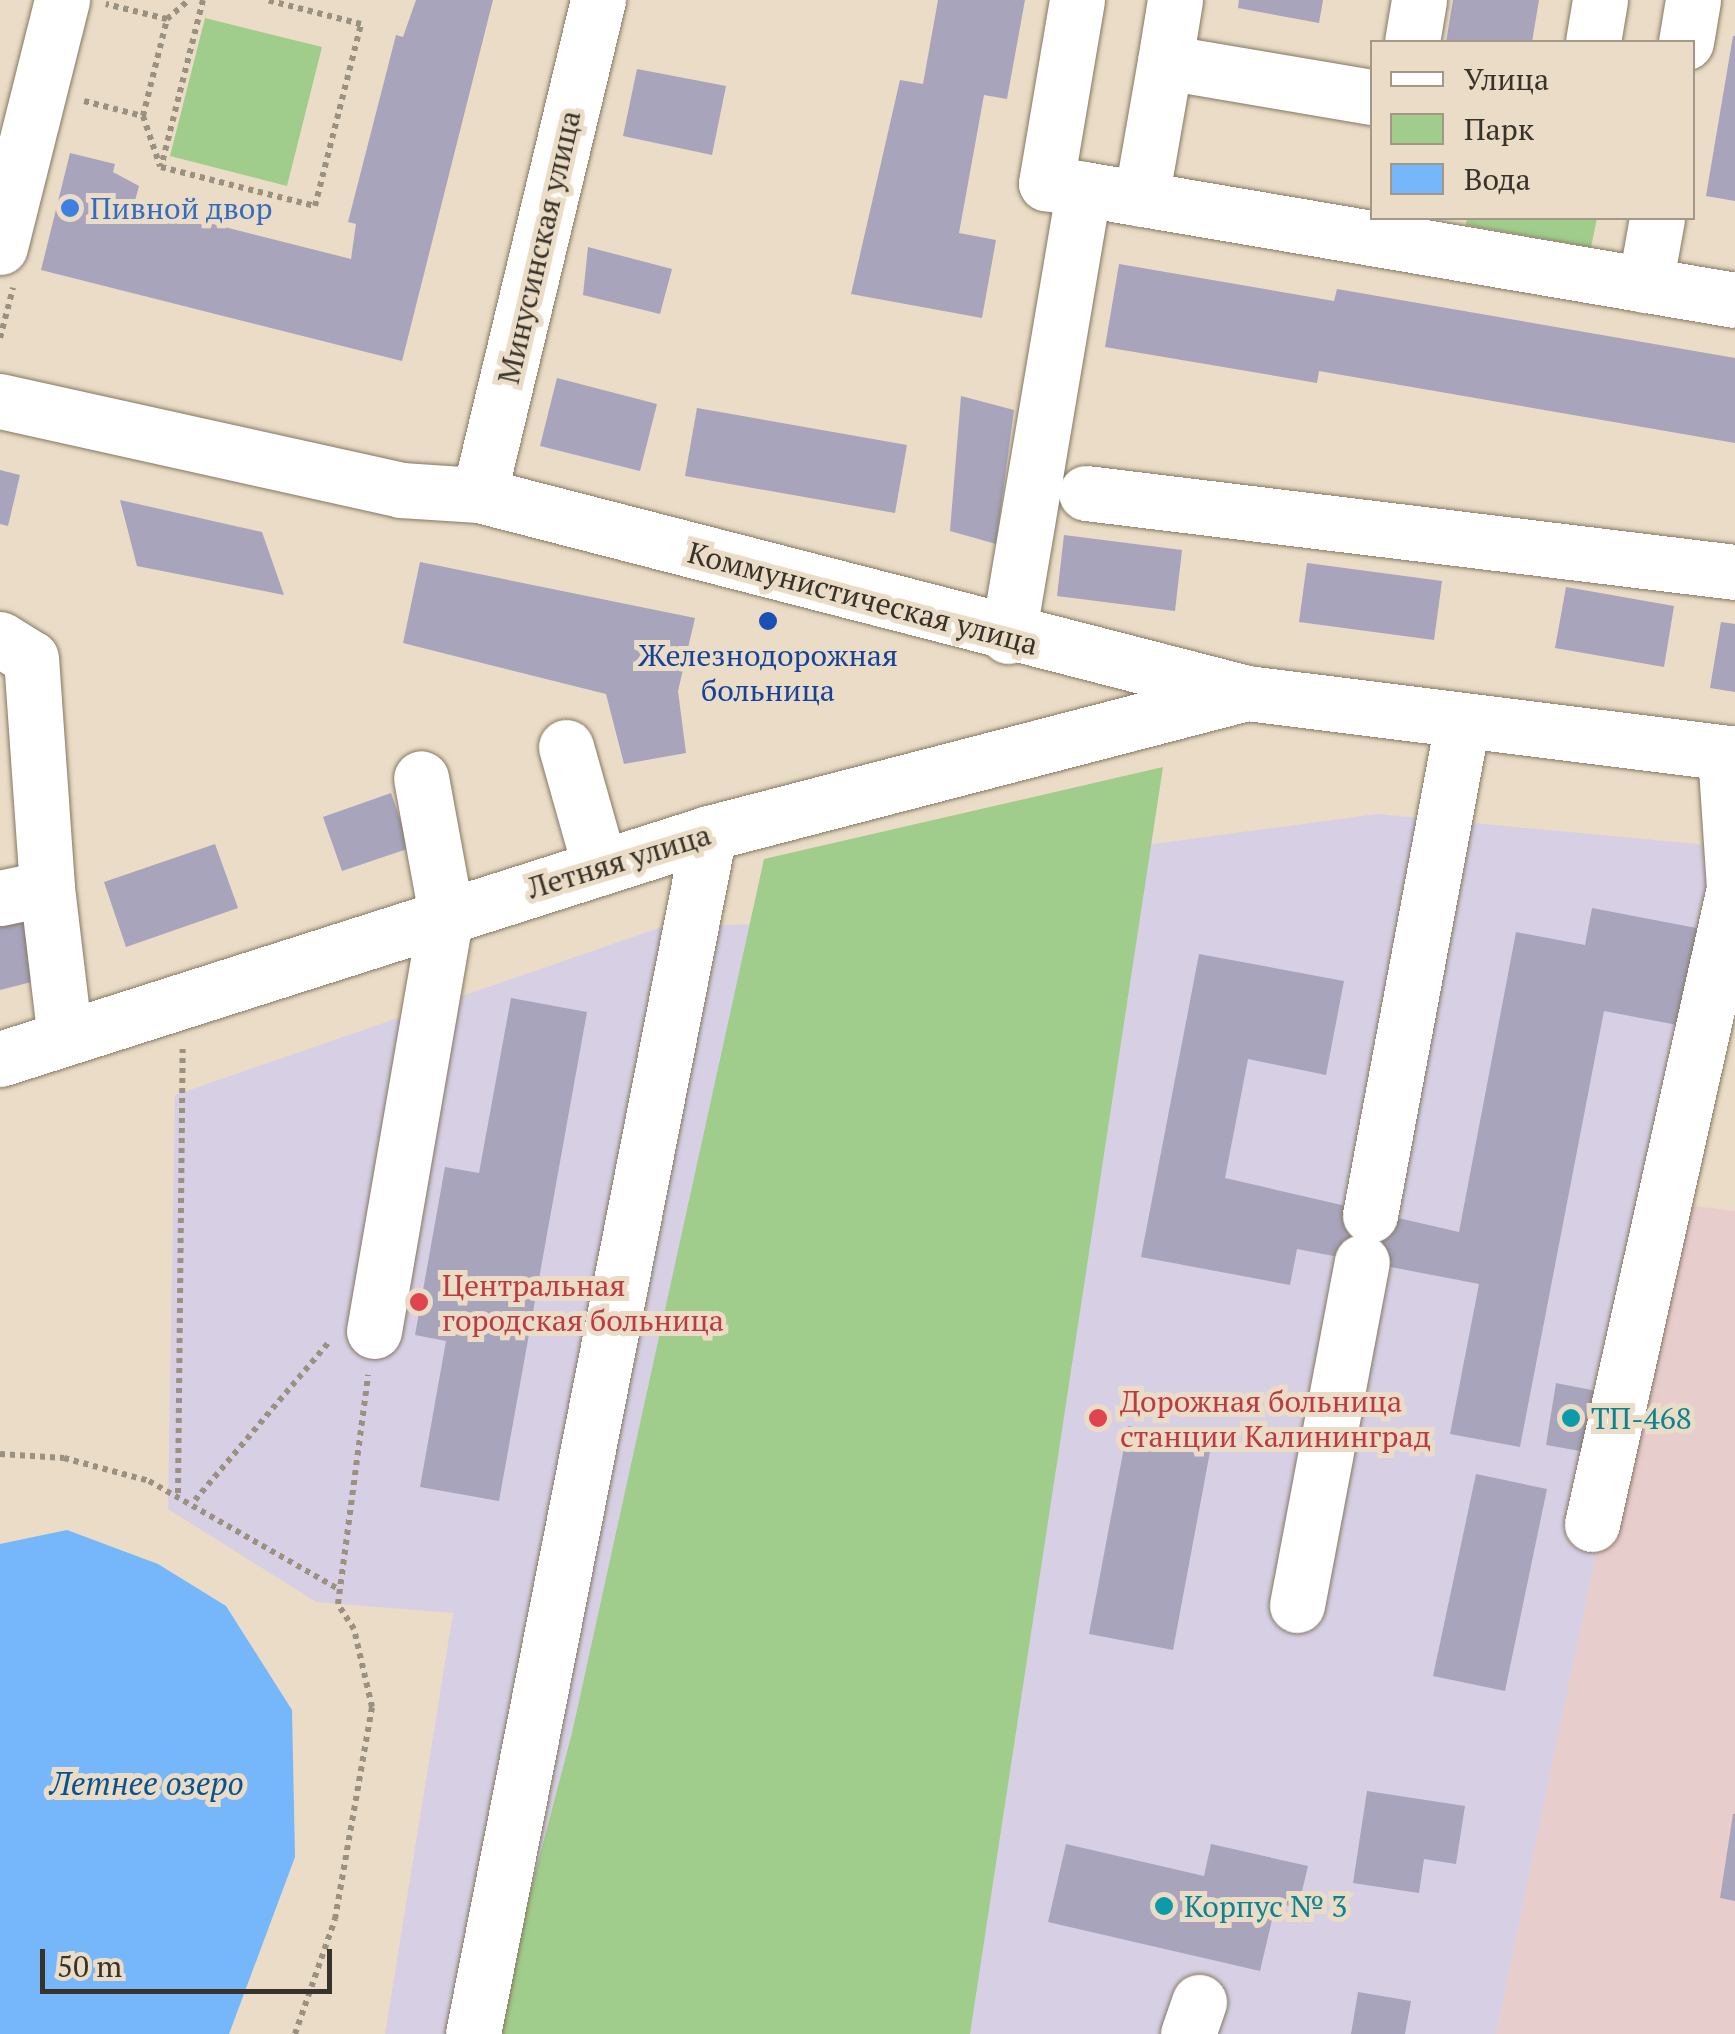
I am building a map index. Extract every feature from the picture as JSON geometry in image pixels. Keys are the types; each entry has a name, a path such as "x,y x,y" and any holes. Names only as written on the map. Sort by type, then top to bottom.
{"street":[{"path":"7,264 62,0"},
{"name":"Минусинская улица","path":"479,494 598,0"},
{"path":"1077,0 1046,183 1735,300"},
{"path":"1142,199 1175,0"},
{"path":"1412,40 1419,0"},
{"path":"1592,40 1600,0"},
{"path":"1686,40 1694,0"},
{"path":"1165,62 1370,97"},
{"path":"1008,636 1084,189"},
{"path":"1645,284 1656,220"},
{"name":"Коммунистическая улица","path":"0,401 401,490 479,494 1008,636 1247,693 1462,724 1730,753"},
{"path":"1086,493 1735,572"},
{"path":"0,639 31,658 24,893 65,1038"},
{"name":"Летняя улица","path":"0,1059 184,996 709,833 1247,693"},
{"path":"1297,1605 1462,724"},
{"path":"566,747 600,867"},
{"path":"1592,1524 1734,888 1730,753"},
{"path":"374,1331 446,914 421,778"},
{"path":"473,2034 709,833"}],"path":[{"path":"90,0 167,19"},
{"path":"160,167 142,116 167,19 189,0"},
{"path":"160,167 203,0"},
{"path":"160,167 315,206 361,24 266,0"},
{"path":"78,99 142,116"},
{"path":"0,338 7,264"},
{"path":"178,1493 184,996"},
{"path":"195,1500 346,1322 374,1331 340,1590 372,1708 335,1919 295,2034"},
{"path":"0,1454 64,1458 178,1493 340,1590"}],"shaded area":[{"path":"1377,814 1731,847 1735,885 1496,2034 385,2034 453,1613 316,1602 168,1509 175,1095 662,927 783,923 789,893","holes":["1557,1383 1597,1391 1546,1445"]},
{"path":"1668,1203 1735,1211 1735,2034 1496,2034"}],"green space":[{"path":"205,18 322,47 287,186 170,156"},
{"path":"1467,220 1597,220 1591,247 1466,225"},
{"path":"1163,767 970,2034 493,2034 572,1733 764,859"}],"water":[{"name":"Летнее озеро","path":"67,1530 158,1564 226,1606 292,1710 295,1857 229,2034 0,2034 0,1544"}],"building":[{"path":"416,0 493,0 402,361 41,270 70,153 115,164 113,172 139,186 134,204 351,259 356,224 348,222 396,35 403,37"},
{"path":"938,0 1025,0 1007,99 984,95 959,233 996,240 982,318 851,294 900,80 923,84"},
{"path":"1239,0 1323,0 1319,23 1238,8"},
{"path":"1453,0 1539,0 1532,40 1446,40"},
{"path":"1735,36 1735,201 1706,196"},
{"path":"637,69 726,86 712,155 623,136"},
{"path":"588,247 672,269 660,314 583,295"},
{"path":"1119,264 1334,301 1337,289 1735,358 1735,443 1319,371 1317,383 1105,347"},
{"path":"557,378 657,404 640,471 540,446"},
{"path":"961,396 1014,410 996,544 950,531"},
{"path":"697,408 907,445 895,513 685,476"},
{"path":"0,470 20,475 8,526 0,524"},
{"path":"120,500 262,532 284,595 137,566"},
{"path":"1064,535 1182,550 1175,611 1057,596"},
{"path":"420,562 695,618 678,691 686,753 624,764 606,694 403,643"},
{"path":"1307,563 1442,581 1434,640 1299,622"},
{"path":"1566,587 1674,606 1664,667 1555,648"},
{"path":"1721,622 1735,624 1735,692 1710,688"},
{"path":"391,793 410,848 342,871 323,817"},
{"path":"215,844 238,908 126,947 104,882"},
{"path":"1592,908 1717,932 1698,1029 1604,1011 1520,1447 1450,1434 1479,1284 1297,1249 1290,1285 1141,1257 1199,954 1344,981 1326,1075 1248,1059 1225,1178 1459,1232 1516,932 1585,945"},
{"path":"26,909 43,979 0,990 0,915"},
{"path":"511,998 587,1012 499,1501 420,1487 446,1341 415,1335 445,1167 479,1173"},
{"name":"ТП-468","path":"1556,1383 1597,1391 1586,1452 1546,1445"},
{"path":"1128,1426 1212,1441 1173,1650 1089,1634"},
{"path":"1476,1474 1547,1489 1505,1691 1433,1676"},
{"path":"1367,1791 1465,1806 1456,1864 1424,1859 1419,1893 1353,1883"},
{"path":"1735,1814 1735,1901 1720,1898"},
{"name":"Корпус № 3","path":"1066,1844 1204,1876 1211,1844 1308,1866 1298,1908 1276,1903 1260,1971 1048,1922"},
{"path":"1358,1992 1411,2001 1405,2034 1351,2034"}],"place":[{"name":"Пивной двор","path":"70,208"},
{"name":"Железнодорожная больница","path":"768,621"},
{"name":"Центральная городская больница","path":"419,1302"},
{"name":"Дорожная больница станции Калининград","path":"1098,1418"},
{"name":"ТП-468","path":"1571,1418"},
{"name":"Корпус № 3","path":"1164,1906"}]}
